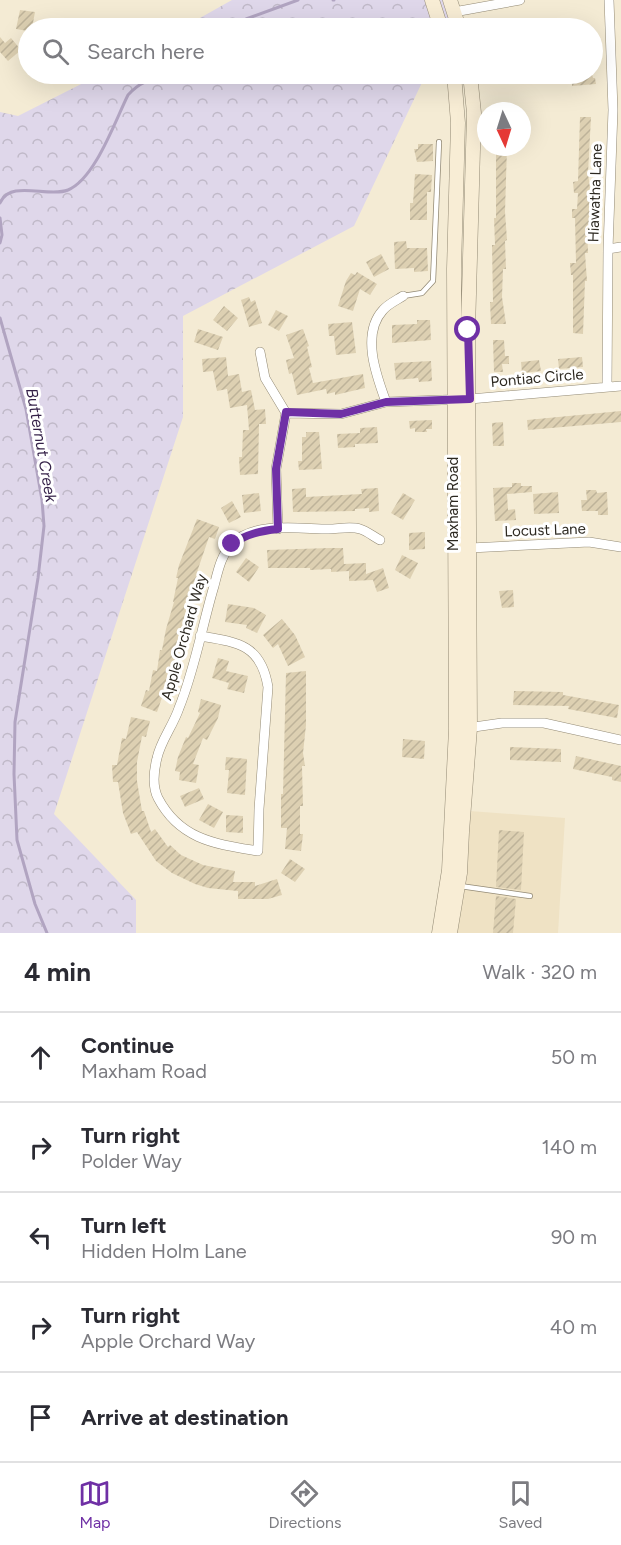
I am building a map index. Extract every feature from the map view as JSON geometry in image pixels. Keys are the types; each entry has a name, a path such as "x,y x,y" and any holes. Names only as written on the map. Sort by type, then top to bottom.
{"main road":[{"path":"432,0 438,18"},
{"name":"Maxham Road","path":"450,933 460,873 471,728 470,548 454,269 458,123 455,84"},
{"name":"Maxham Road","path":"439,933 449,870 456,729 463,400 468,330 474,113 471,84"}],"street":[{"path":"452,6 520,0"},
{"name":"Hiawatha Lane","path":"607,387 608,249 617,109 609,0"},
{"path":"608,249 621,247"},
{"path":"386,402 372,351 373,334 375,323 384,309 403,296"},
{"path":"260,352 265,378 286,412 276,469 278,529"},
{"name":"Pontiac Circle","path":"286,412 341,414 386,402 463,400 621,386"},
{"name":"Apple Orchard Way","path":"200,636 245,646 259,658 265,670 268,687 258,851 215,844 188,832 168,814 157,796 154,777 158,753 179,710 220,561 232,544 243,536 259,531 360,529 380,540"},
{"name":"Locust Lane","path":"470,548 589,542 621,547"},
{"path":"456,729 502,723 544,723 621,740"}],"lane":[{"path":"403,296 422,293 433,280 439,142"},
{"path":"458,886 530,896"}],"shaded area":[{"path":"456,810 565,818 558,933 439,933"}],"green space":[{"path":"232,0 445,0 453,15 452,18 200,18"},
{"path":"81,84 421,84 354,226 183,316 183,417 54,814 136,900 136,933 0,933 0,112 18,116"}],"building":[{"path":"20,10 35,12 34,18 18,18"},
{"path":"0,37 5,43 11,38 18,46 18,53 8,61 0,52"},
{"path":"572,84 596,84 572,86"},
{"path":"580,117 591,117 588,173 592,203 591,218 598,218 598,226 587,225 588,253 585,253 587,281 585,281 583,334 573,333 573,275 571,275 570,263 576,263 575,218 572,218 572,209 577,209 578,193 574,193 573,182 578,181"},
{"path":"418,144 433,144 433,161 417,162 414,149 418,149"},
{"path":"496,156 507,156 505,212 507,240 505,241 506,269 503,269 502,297 506,324 491,324 492,245 495,245 494,218 496,218"},
{"path":"415,174 432,175 431,192 427,192 427,220 410,220 410,203 413,203"},
{"path":"406,241 407,248 427,248 428,271 414,272 414,268 395,269 394,242"},
{"path":"381,254 389,269 374,277 366,262"},
{"path":"357,272 377,284 370,295 360,289 353,311 338,306 346,281 351,273 355,275"},
{"path":"249,297 251,302 255,300 262,323 249,327 241,300"},
{"path":"224,306 238,318 227,331 213,320"},
{"path":"276,310 288,316 279,331 268,325"},
{"path":"417,320 430,320 431,340 392,343 392,325 417,324"},
{"path":"352,322 356,353 336,355 334,336 329,336 328,324"},
{"path":"198,329 223,337 218,350 194,342"},
{"path":"303,329 309,346 307,347 312,367 309,368 313,383 363,374 365,388 335,395 335,392 327,394 326,389 297,395 292,373 289,374 286,360 294,358 286,335"},
{"path":"493,340 504,340 505,356 509,356 509,364 502,364 503,372 494,372"},
{"path":"226,357 228,376 239,374 242,392 251,390 255,410 265,409 266,424 259,424 258,474 240,475 239,457 242,457 243,430 249,430 247,405 230,408 227,389 217,391 213,371 203,372 202,359"},
{"path":"582,357 583,367 559,369 558,359"},
{"path":"539,360 541,371 522,373 521,362"},
{"path":"431,361 432,381 419,382 418,378 396,380 394,363"},
{"path":"621,411 621,422 528,430 527,420"},
{"path":"432,420 432,429 426,429 427,432 415,432 415,428 410,429 409,421"},
{"path":"503,422 504,446 493,446 492,423"},
{"path":"377,427 378,443 355,444 355,447 338,448 337,434 360,433 360,428"},
{"path":"306,432 319,432 322,469 299,470 298,461 302,461 302,437 306,437"},
{"path":"512,483 532,486 532,492 507,494 508,510 515,509 516,520 495,521 493,488 512,487"},
{"path":"306,488 306,497 362,494 361,489 378,488 379,511 369,512 369,508 355,509 355,511 293,512 292,489"},
{"path":"586,490 596,490 597,493 607,492 608,515 598,515 598,511 582,511 581,500 587,500"},
{"path":"558,492 559,513 534,514 533,494"},
{"path":"259,493 261,511 244,513 242,495"},
{"path":"403,493 415,500 403,520 391,513"},
{"path":"232,501 241,517 229,523 221,508"},
{"path":"197,519 219,527 215,539 209,537 198,569 182,642 178,642 174,669 171,668 167,690 165,689 157,712 141,706 146,690 149,691 153,670 157,671 160,650 162,650 174,602 179,565"},
{"path":"425,532 425,549 409,550 409,533"},
{"path":"343,548 344,564 366,563 366,574 383,568 389,588 377,592 373,580 349,581 349,571 268,568 267,550"},
{"path":"402,555 418,563 410,579 395,570"},
{"path":"246,558 259,567 249,582 236,572"},
{"path":"513,590 514,607 502,608 499,591"},
{"path":"228,604 254,608 266,615 257,633 246,628 247,625 225,622"},
{"path":"282,619 295,635 305,657 288,666 278,644 273,648 263,635"},
{"path":"218,658 229,661 226,671 248,676 244,693 227,689 229,683 212,678"},
{"path":"306,671 306,725 303,753 305,766 302,766 303,806 300,806 300,834 303,834 301,851 285,849 287,828 281,828 281,794 283,794 286,673"},
{"path":"514,691 563,692 563,695 619,705 617,718 568,709 569,706 513,705"},
{"path":"201,699 221,705 218,718 207,740 203,738 193,764 199,765 196,783 179,780 180,772 175,771 186,737 188,738 200,713 198,712"},
{"path":"131,717 150,721 146,737 142,736 137,762 137,781 142,811 144,811 151,832 155,829 168,847 170,845 181,855 203,865 235,871 233,882 255,882 255,886 277,879 282,895 268,899 238,899 238,891 208,888 195,884 172,873 156,861 137,832 131,834 123,813 118,782 113,782 112,765 117,765 122,738 126,739"},
{"path":"403,739 425,741 424,759 402,757"},
{"path":"510,747 561,749 561,762 510,760"},
{"path":"576,756 621,766 621,782 612,780 612,777 573,769"},
{"path":"226,757 247,759 245,795 227,793 229,770 225,770"},
{"path":"199,788 204,799 185,807 180,796"},
{"path":"208,804 223,812 214,828 199,820"},
{"path":"226,815 243,816 243,833 226,832"},
{"path":"499,830 524,832 521,890 496,887"},
{"path":"290,859 305,869 295,882 281,873"},
{"path":"496,896 516,899 513,933 493,933"}],"waterway":[{"name":"Butternut Creek","path":"249,18 298,0"},
{"name":"Butternut Creek","path":"0,203 12,192 21,190 60,192 78,184 103,148 128,95 142,84"},
{"name":"Butternut Creek","path":"0,218 2,235 0,243"},
{"name":"Butternut Creek","path":"0,318 26,409 42,500 44,526 15,722 14,774 17,840 35,904 47,933"}],"route":[{"path":"232,544 243,536 278,529 276,469 286,412 341,414 386,402 470,399 468,330"}]}
